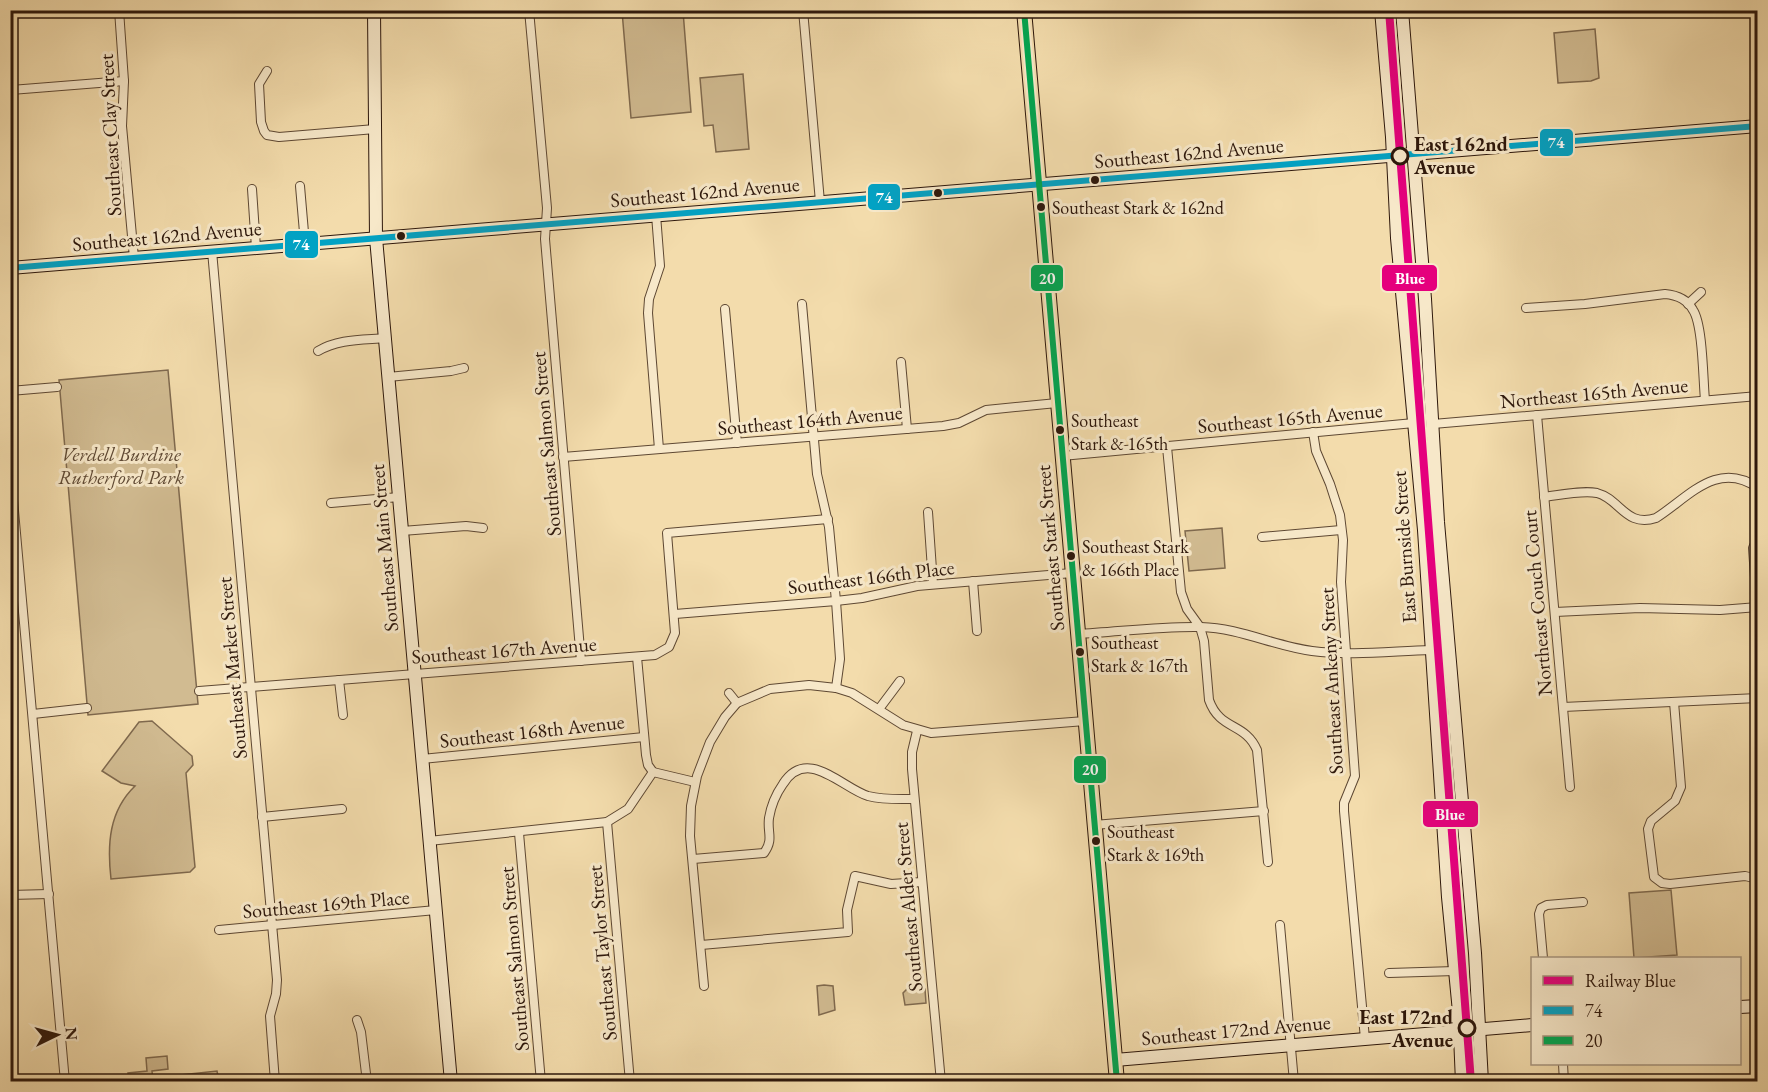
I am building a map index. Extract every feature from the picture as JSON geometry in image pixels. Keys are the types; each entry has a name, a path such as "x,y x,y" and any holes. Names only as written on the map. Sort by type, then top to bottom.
{"main road":[{"name":"Southeast Stark Street","path":"1024,10 1117,1082"}],"street":[{"name":"Southeast Clay Street","path":"119,10 124,81 122,126 134,258"},
{"name":"Southeast Main Street","path":"374,10 376,238 451,1082"},
{"path":"529,10 547,208 546,224"},
{"path":"802,10 820,202"},
{"name":"East Burnside Street","path":"1381,10 1403,156 1433,424 1438,522 1473,934 1469,1030 1462,1082"},
{"name":"East Burnside Street","path":"1402,10 1403,156 1397,238 1424,530 1455,971 1482,1082"},
{"path":"267,71 259,84 261,122 267,135 279,137 375,129"},
{"path":"11,90 124,81"},
{"name":"Southeast 162nd Avenue","path":"10,268 1758,126"},
{"path":"300,186 305,244"},
{"path":"252,189 256,248"},
{"path":"656,215 660,266 648,313 659,449"},
{"name":"Southeast Salmon Street","path":"546,224 545,239 582,661"},
{"name":"Southeast Market Street","path":"212,251 277,988 270,1016 275,1082"},
{"path":"1686,302 1701,292"},
{"path":"1526,308 1585,304 1665,294 1676,295 1686,302 1696,314 1705,400"},
{"path":"802,304 819,485 828,519 836,601 840,659 836,688"},
{"path":"725,309 737,443"},
{"path":"318,351 338,342 385,338"},
{"path":"901,362 907,429"},
{"path":"388,377 464,368"},
{"path":"10,391 57,387"},
{"name":"Northeast 165th Avenue","path":"1433,424 1758,396"},
{"name":"Southeast 164th Avenue","path":"563,457 952,425 986,410 1057,404"},
{"name":"Northeast Couch Court","path":"1537,415 1570,787"},
{"name":"Southeast 165th Avenue","path":"1062,456 1414,423"},
{"name":"Southeast Ankeny Street","path":"1313,432 1319,460 1336,502 1341,530 1341,572 1355,776 1344,803 1344,811 1365,1039"},
{"path":"1167,447 1181,592 1187,609 1200,627 1204,641 1209,700 1212,708 1219,719 1254,742 1257,750 1268,862"},
{"path":"10,466 65,1082"},
{"path":"1544,497 1596,493 1604,496 1626,514 1649,520 1663,514 1694,489 1710,481 1734,478 1758,488"},
{"path":"331,503 399,497"},
{"path":"928,512 933,585"},
{"path":"675,614 668,533 828,519"},
{"path":"402,531 466,526 483,528"},
{"path":"1262,537 1341,530"},
{"path":"1555,612 1640,608 1720,610 1757,607 1753,548 1758,537"},
{"name":"Southeast 166th Place","path":"675,614 836,601 933,585 1072,573"},
{"path":"973,581 977,631"},
{"name":"Southeast 167th Avenue","path":"199,691 637,657 661,653 669,647 675,633 675,614"},
{"path":"1077,634 1200,627 1258,631 1291,648 1314,651 1346,653 1431,650"},
{"path":"637,657 648,765 653,772 695,782"},
{"path":"339,680 343,715"},
{"path":"879,709 900,681"},
{"path":"704,986 690,822 695,782 710,742 725,717 737,703 770,689 809,685 836,688 852,693 892,719 917,730 939,734 1085,722"},
{"path":"729,693 737,703"},
{"path":"1563,707 1758,698"},
{"path":"1674,702 1681,787 1675,801 1651,821 1648,829 1654,877 1662,884 1745,876 1758,879"},
{"path":"33,714 87,708"},
{"name":"Southeast Alder Street","path":"917,730 912,752 915,799 941,1082"},
{"name":"Southeast 168th Avenue","path":"422,759 644,736"},
{"path":"693,859 764,853 770,845 769,819 774,800 783,782 790,775 803,769 825,772 855,791 874,797 895,800 915,799"},
{"path":"429,841 607,822 628,809 653,772"},
{"path":"262,817 342,809"},
{"path":"1094,825 1264,810"},
{"name":"Southeast Taylor Street","path":"607,822 630,1082"},
{"name":"Southeast Salmon Street","path":"519,833 541,1082"},
{"path":"701,945 848,932 847,910 855,876 891,884 922,882"},
{"path":"10,895 49,894"},
{"path":"1543,957 1539,914 1541,908 1547,905 1583,902"},
{"name":"Southeast 169th Place","path":"219,930 436,910"},
{"path":"1281,925 1294,1082"},
{"path":"1389,973 1455,971"},
{"path":"1741,1007 1758,1006"},
{"path":"357,1020 361,1032 368,1082"},
{"name":"Southeast 172nd Avenue","path":"1115,1060 1531,1024"},
{"path":"1563,1065 1564,1082"}],"green space":[{"path":"622,11 683,11 691,112 631,118"},
{"path":"1595,29 1599,78 1591,81 1558,83 1554,33"},
{"path":"743,74 749,149 716,152 713,125 704,126 700,78"},
{"name":"Verdell Burdine Rutherford Park","path":"168,370 198,704 88,715 59,380"},
{"path":"1222,528 1225,568 1189,571 1185,531"},
{"path":"152,721 192,756 193,765 186,773 195,867 190,872 111,879 109,853 115,817 126,796 135,786 121,783 102,771 139,722"},
{"path":"1671,890 1677,955 1634,957 1629,893"},
{"path":"817,986 833,986 835,1010 819,1015"},
{"path":"907,989 925,989 926,1003 905,1005 903,993"},
{"path":"167,1056 168,1069 152,1071 153,1081 129,1081 128,1073 147,1071 146,1058"},
{"path":"217,1071 219,1081 162,1081 162,1077"}],"rail line":[{"name":"Blue","path":"1389,10 1471,1082"}],"transit line":[{"name":"20","path":"1024,10 1117,1082"},
{"name":"74","path":"10,268 1758,126"}],"place":[{"name":"East 162nd Avenue","path":"1400,156"},
{"name":"Southeast Stark & 162nd","path":"1041,207"},
{"name":"Southeast Stark & 165th","path":"1060,430"},
{"name":"Southeast Stark & 166th Place","path":"1071,556"},
{"name":"Southeast Stark & 167th","path":"1080,652"},
{"name":"Southeast Stark & 169th","path":"1096,841"},
{"name":"East 172nd Avenue","path":"1467,1028"}]}
